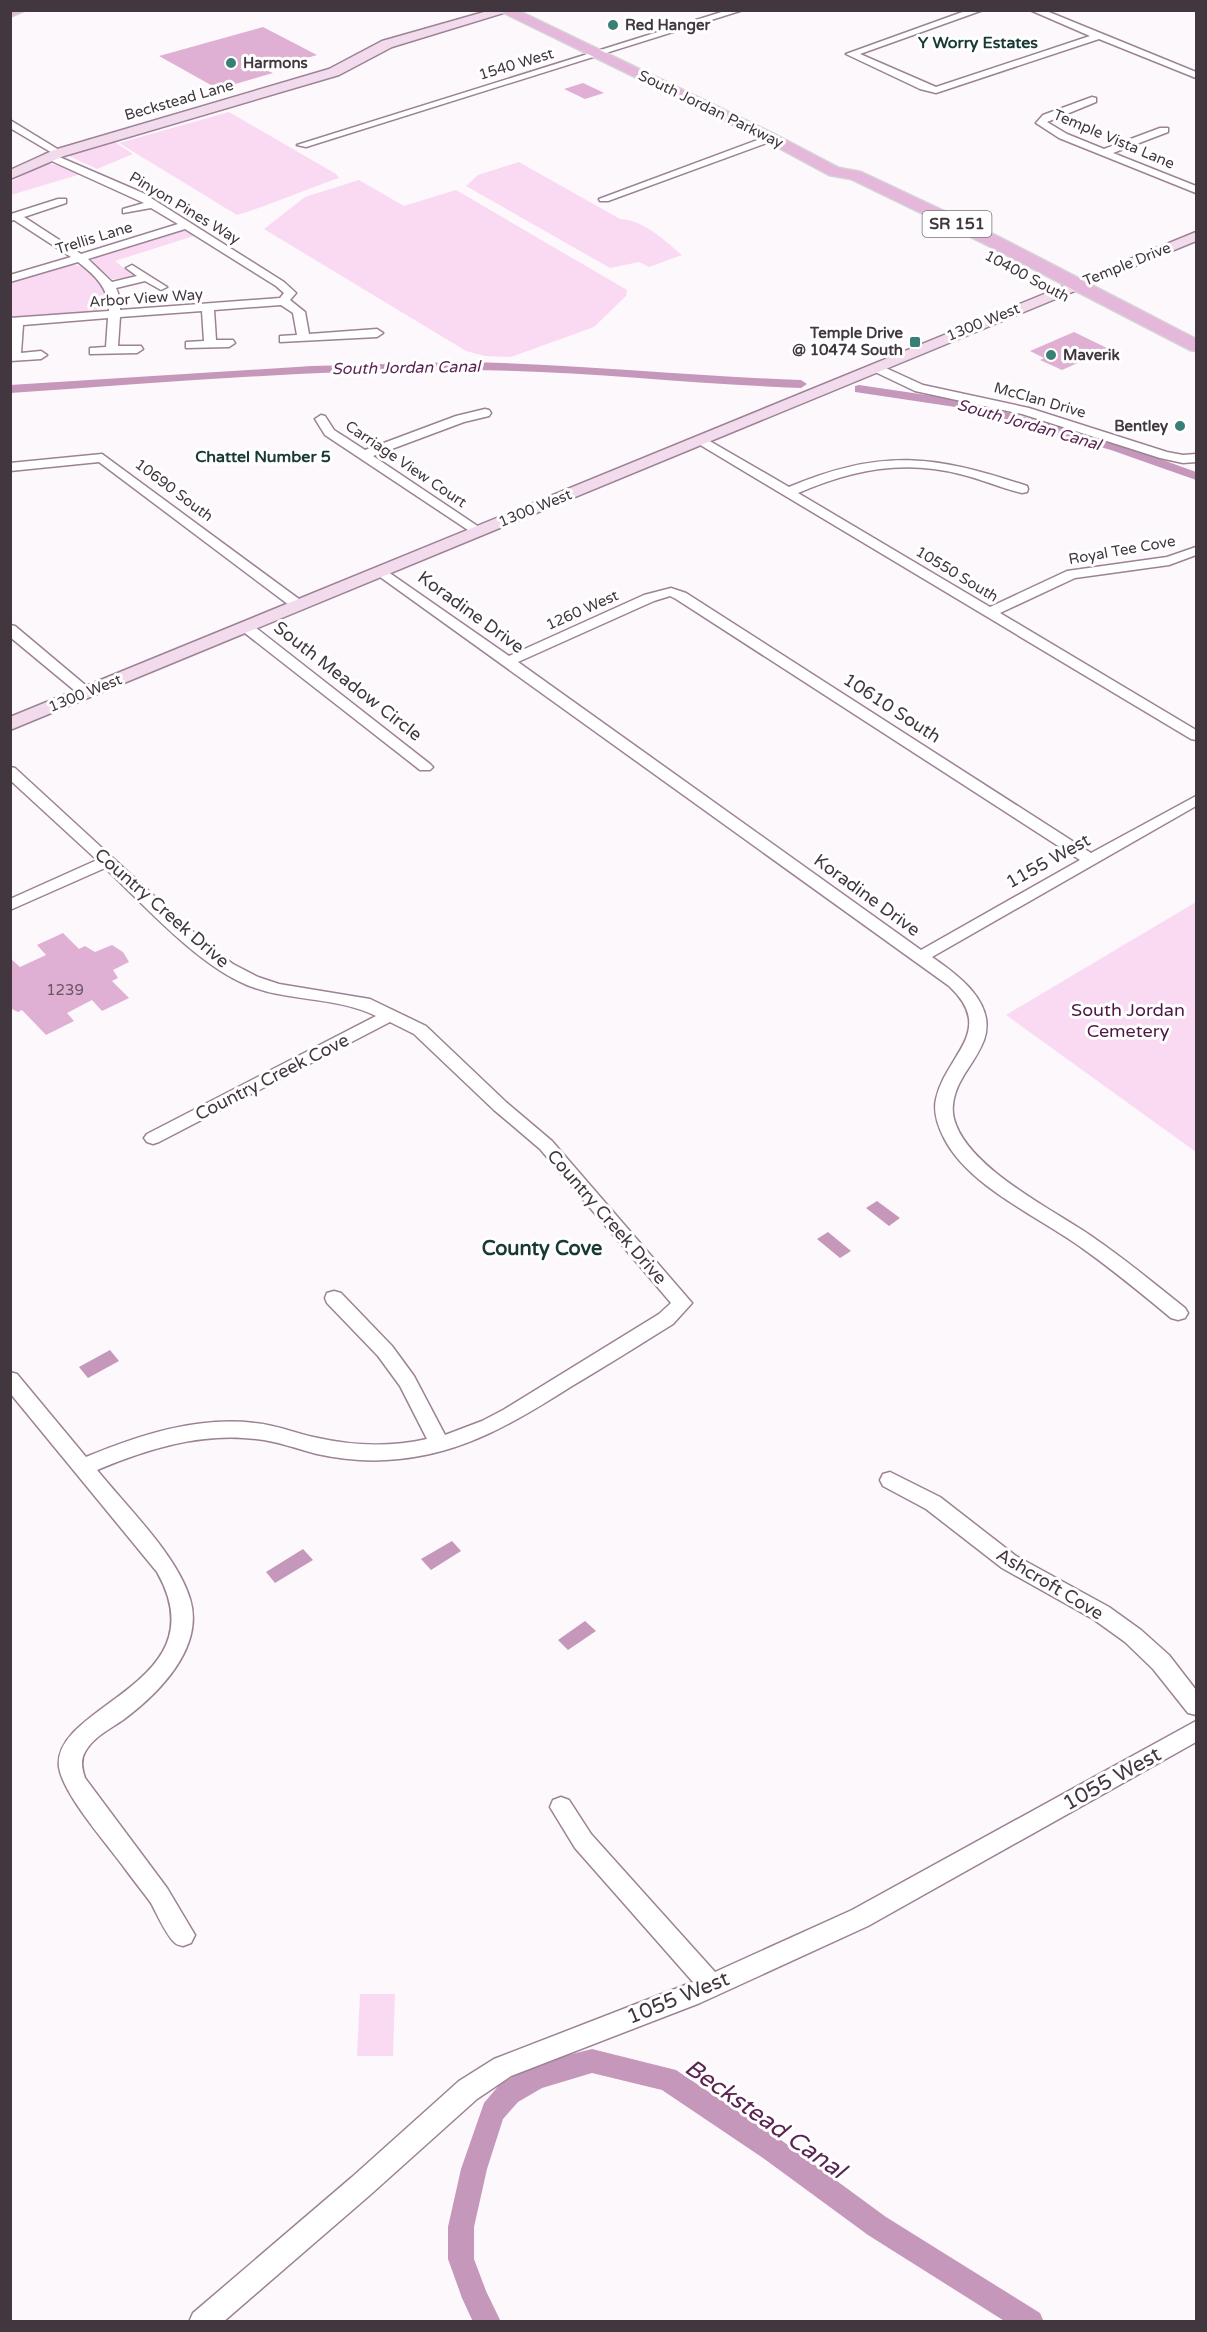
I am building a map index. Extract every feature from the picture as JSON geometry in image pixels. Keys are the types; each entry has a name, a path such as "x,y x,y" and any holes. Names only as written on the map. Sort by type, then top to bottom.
{"main road":[{"path":"10,13 19,10"},
{"name":"SR 151","path":"525,10 596,49"},
{"name":"SR 151","path":"506,11 580,48 596,49"},
{"name":"South Jordan Parkway","path":"596,49 835,172"},
{"name":"10400 South","path":"835,172 855,175 992,240 1076,284 1194,354"},
{"name":"10400 South","path":"835,172 838,179 1058,292 1194,354"}],"street":[{"name":"Beckstead Lane","path":"10,175 54,155 334,72 387,44 492,10"},
{"name":"1540 West","path":"302,146 596,49 739,10"},
{"path":"979,10 851,54 924,87 936,90 1099,36"},
{"path":"1034,10 1197,75"},
{"name":"Beckstead Lane","path":"425,32 506,11"},
{"name":"Temple Vista Lane","path":"1092,100 1045,118 1041,123 1063,136 1197,190"},
{"name":"Pinyon Pines Way","path":"10,123 54,155 152,204 279,284 290,293 283,301"},
{"path":"1105,152 1164,130"},
{"path":"604,199 771,138"},
{"path":"1184,184 1197,180"},
{"path":"13,217 62,201"},
{"path":"127,211 152,204"},
{"path":"13,217 78,258 109,286 114,298 112,350"},
{"name":"Trellis Lane","path":"10,279 186,225"},
{"name":"Temple Drive","path":"1058,292 1197,237"},
{"path":"132,267 161,287"},
{"path":"109,286 145,278"},
{"name":"1300 West","path":"10,724 1058,292"},
{"path":"283,301 298,312 304,338"},
{"name":"Arbor View Way","path":"14,321 208,309 283,301"},
{"path":"208,309 210,344"},
{"path":"14,321 13,356 40,355"},
{"path":"284,339 377,333"},
{"path":"190,345 229,343"},
{"path":"94,351 137,349"},
{"name":"McClan Drive","path":"877,368 919,388 1025,411 1164,455 1183,459 1197,458"},
{"path":"364,455 460,419 485,413"},
{"name":"Carriage View Court","path":"321,420 329,432 477,532"},
{"name":"10550 South","path":"701,440 1197,736"},
{"name":"10690 South","path":"10,467 102,458 298,605"},
{"path":"789,492 843,470 900,462 965,471 1022,489"},
{"name":"Royal Tee Cove","path":"989,613 1072,574 1169,561 1197,551"},
{"name":"Koradine Drive","path":"381,571 920,957 962,990 971,1001 978,1027 976,1042 946,1089 943,1104 945,1120 951,1137 963,1152 986,1172 1028,1204 1074,1233 1178,1313"},
{"name":"1260 West","path":"507,662 649,598 671,592"},
{"name":"10610 South","path":"671,592 689,600 1091,860"},
{"name":"South Meadow Circle","path":"246,627 425,767"},
{"path":"10,629 85,692"},
{"name":"Country Creek Drive","path":"10,771 206,953 228,968 252,981 277,989 363,1003 420,1030 500,1106 546,1145 682,1303 666,1319 488,1428 440,1445 409,1450 350,1452 266,1433 220,1430 192,1432 162,1438 131,1447 83,1467"},
{"name":"1155 West","path":"920,957 1197,800"},
{"path":"10,905 108,861"},
{"name":"Country Creek Cove","path":"153,1138 391,1015"},
{"path":"334,1298 385,1351 407,1381 440,1445"},
{"path":"10,1379 164,1566 175,1584 181,1605 180,1626 174,1648 162,1670 147,1688 83,1737 71,1755 70,1766 77,1785 159,1896 183,1935"},
{"name":"Ashcroft Cove","path":"890,1480 933,1503 1009,1562 1101,1613 1161,1662 1197,1706"},
{"name":"1055 West","path":"202,2322 468,2090 503,2067 711,1985 860,1918 1197,1731"},
{"path":"561,1807 583,1841 711,1985"}],"green space":[{"path":"229,112 336,174 339,178 237,215 119,143"},
{"path":"113,141 133,154 97,169 69,156 72,153"},
{"path":"519,162 620,219 645,227 682,255 649,267 639,262 610,268 466,186 478,175"},
{"path":"49,164 59,165 81,174 11,195 11,182 38,167"},
{"path":"359,180 404,206 456,190 627,290 626,296 594,327 511,357 485,356 466,351 264,229 305,197"},
{"path":"180,229 197,235 115,261 135,277 112,279 92,262 95,256"},
{"path":"71,264 85,269 97,279 105,291 109,306 96,312 11,317 11,282"},
{"name":"South Jordan Cemetery","path":"1196,902 1196,1152 1006,1015"},
{"path":"360,1994 395,1994 393,2056 357,2056"}],"shaded area":[{"path":"877,1201 900,1218 889,1226 866,1208"},
{"path":"828,1232 851,1251 840,1258 817,1239"},
{"path":"110,1350 119,1361 88,1378 79,1367"},
{"path":"452,1541 461,1551 431,1570 421,1559"},
{"path":"303,1549 313,1560 275,1583 266,1572"},
{"path":"585,1621 596,1631 568,1650 558,1640"}],"building":[{"name":"Harmons","path":"263,27 317,55 266,70 273,73 218,89 159,56"},
{"path":"583,83 604,93 585,99 564,89"},
{"path":"1074,332 1109,349 1062,370 1040,360 1044,358 1030,351"},
{"path":"63,933 79,949 85,946 95,952 112,945 123,952 129,962 113,970 118,978 112,981 129,998 102,1011 92,1000 67,1013 74,1021 46,1035 22,1010 18,1012 10,1008 10,958 20,967 46,955 37,945"}],"waterway":[{"name":"South Jordan Canal","path":"10,389 312,370 463,366 529,367 718,381 801,384"},
{"name":"South Jordan Canal","path":"859,389 963,404 1115,447 1196,476"},
{"name":"Beckstead Canal","path":"488,2322 475,2298 461,2259 461,2227 474,2169 493,2112 509,2093 534,2079 560,2069 592,2061 667,2079 772,2149 877,2226 1031,2322"}],"place":[{"name":"Red Hanger","path":"613,25"},
{"name":"Harmons","path":"231,63"},
{"name":"Temple Drive @ 10474 South","path":"915,342"},
{"name":"Maverik","path":"1051,355"},
{"name":"Bentley","path":"1180,426"}],"district":[{"name":"Y Worry Estates","path":"978,43"},
{"name":"Chattel Number 5","path":"263,457"},
{"name":"County Cove","path":"542,1249"}]}
